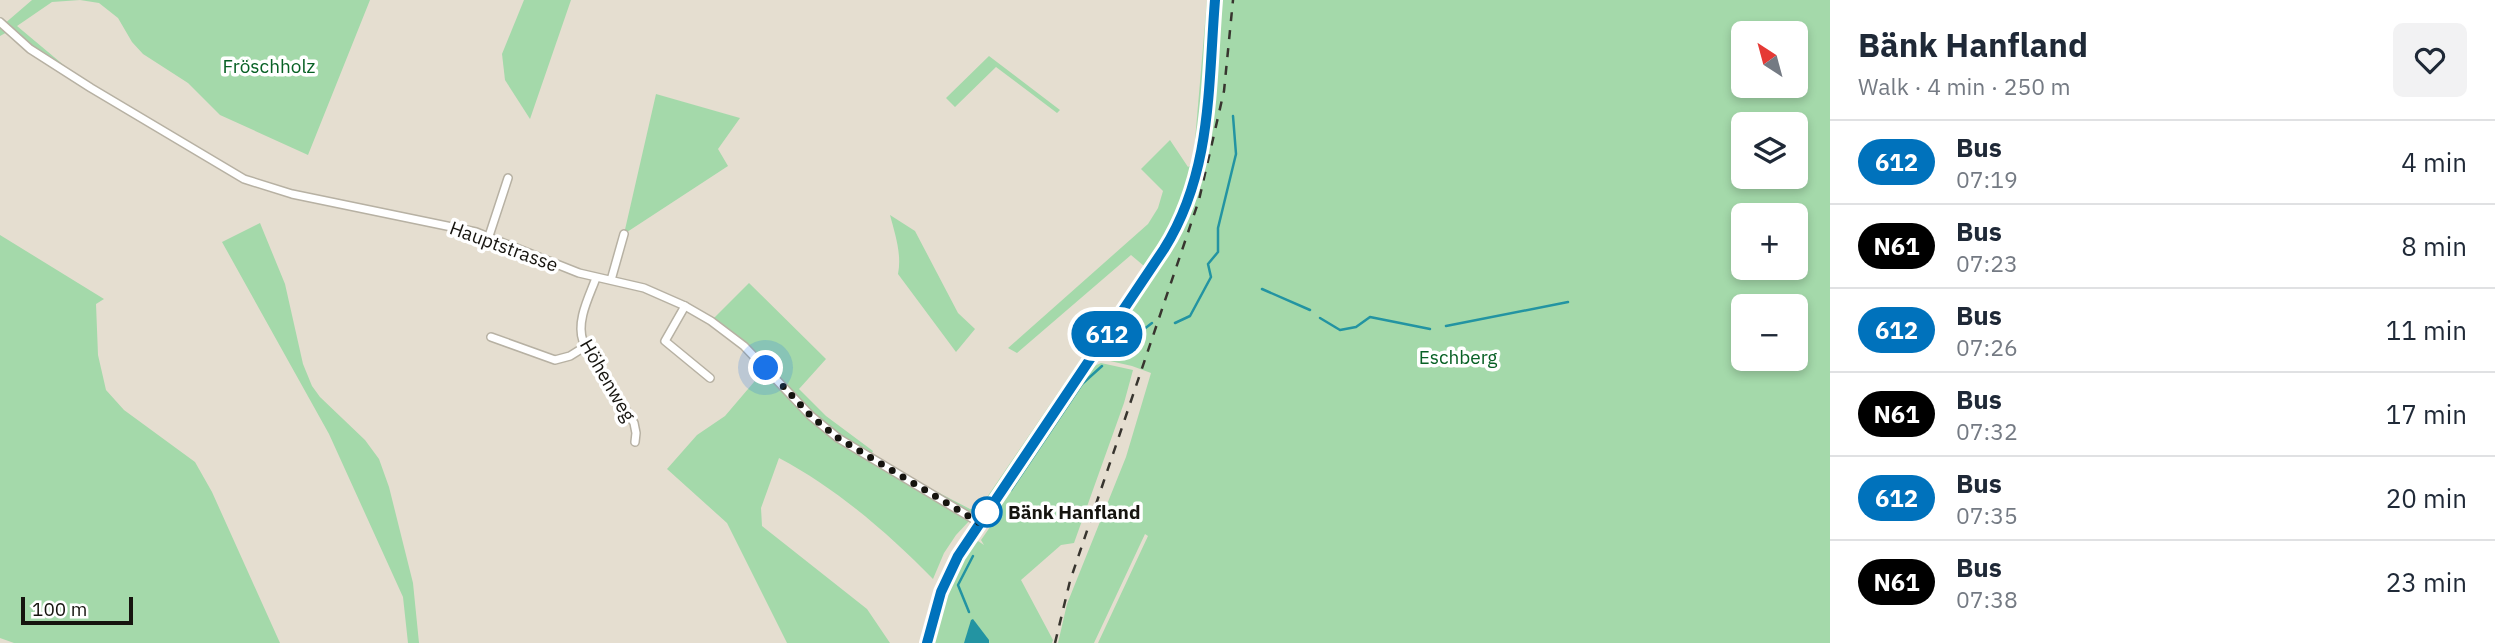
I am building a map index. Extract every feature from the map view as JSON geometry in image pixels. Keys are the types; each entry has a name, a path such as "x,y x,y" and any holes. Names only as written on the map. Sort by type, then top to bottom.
{"main road":[{"path":"928,643 935,610 947,577 1183,217 1195,185 1201,155 1215,0"}],"street":[{"name":"Hauptstrasse","path":"0,22 30,49 244,179 292,194 440,223 489,236 572,271 644,288 685,306 744,346 811,416 838,438 980,523"},
{"path":"489,236 508,178"},
{"path":"611,280 624,234"},
{"name":"Höhenweg","path":"596,278 580,332 634,423 635,442"},
{"path":"685,306 665,341 710,378"},
{"path":"491,337 555,360 565,359 586,345"}],"green space":[{"path":"32,0 80,0 52,2 17,26 91,88 9,31 0,36 0,22 3,25"},
{"name":"Fröschholz","path":"80,0 370,0 308,155 220,115 188,83 143,54 132,42 118,18 99,3"},
{"path":"524,0 571,0 530,119 505,80 502,54"},
{"name":"Eschberg","path":"1207,0 1830,0 1830,643 1098,643 1148,536 1145,534 1094,643 1058,643 1067,604 1126,457 1151,373 1088,356 986,503 956,535 944,553 933,579 841,497 779,458 761,508 762,526 867,609 890,643 787,643 727,523 667,469 697,435 725,416 766,368 711,321 749,283 826,359 799,389 826,416 873,451 870,457 970,509 979,509 1144,266 1131,255 1017,353 1008,348 1148,224 1158,208 1163,191 1141,169 1170,140 1188,167 1193,164"},
{"path":"989,56 1060,110 1057,113 996,67 955,107 946,98"},
{"path":"656,94 740,118 718,149 728,166 624,234"},
{"path":"890,215 915,231 958,313 975,329 956,352 898,274 899,252"},
{"path":"260,223 285,284 303,364 312,386 365,440 379,459 389,487 413,583 419,643 408,643 403,597 329,434 222,242"},
{"path":"0,235 104,299 96,304 98,355 106,390 124,410 195,462 212,492 280,643 14,643 0,638"},
{"path":"1101,363 1133,370 1124,403 1074,543 1061,545 1021,580 1053,640 1052,643 932,643 942,602 961,560 978,541 984,545 981,540 997,517 998,506 1090,368"}],"water":[{"path":"973,619 989,640 989,643 964,643"}],"waterway":[{"path":"1175,323 1190,316 1211,277 1208,264 1218,252 1218,228 1236,154 1233,116"},
{"path":"1262,289 1310,310"},
{"path":"1446,326 1568,302"},
{"path":"1320,318 1340,330 1356,327 1370,317 1430,329"},
{"path":"1139,333 1152,323"},
{"path":"1011,490 1082,384 1102,366"},
{"path":"969,612 958,585 973,556"}],"railway":[{"path":"1055,643 1070,581 1199,200 1224,91 1233,0"}],"bus line":[{"name":"612","path":"927,643 941,592 958,556 1183,217 1199,171 1215,0"}],"place":[{"name":"Bänk Hanfland","path":"987,512"}],"route":[{"path":"766,368 811,416 838,438 980,523 987,512"}]}
